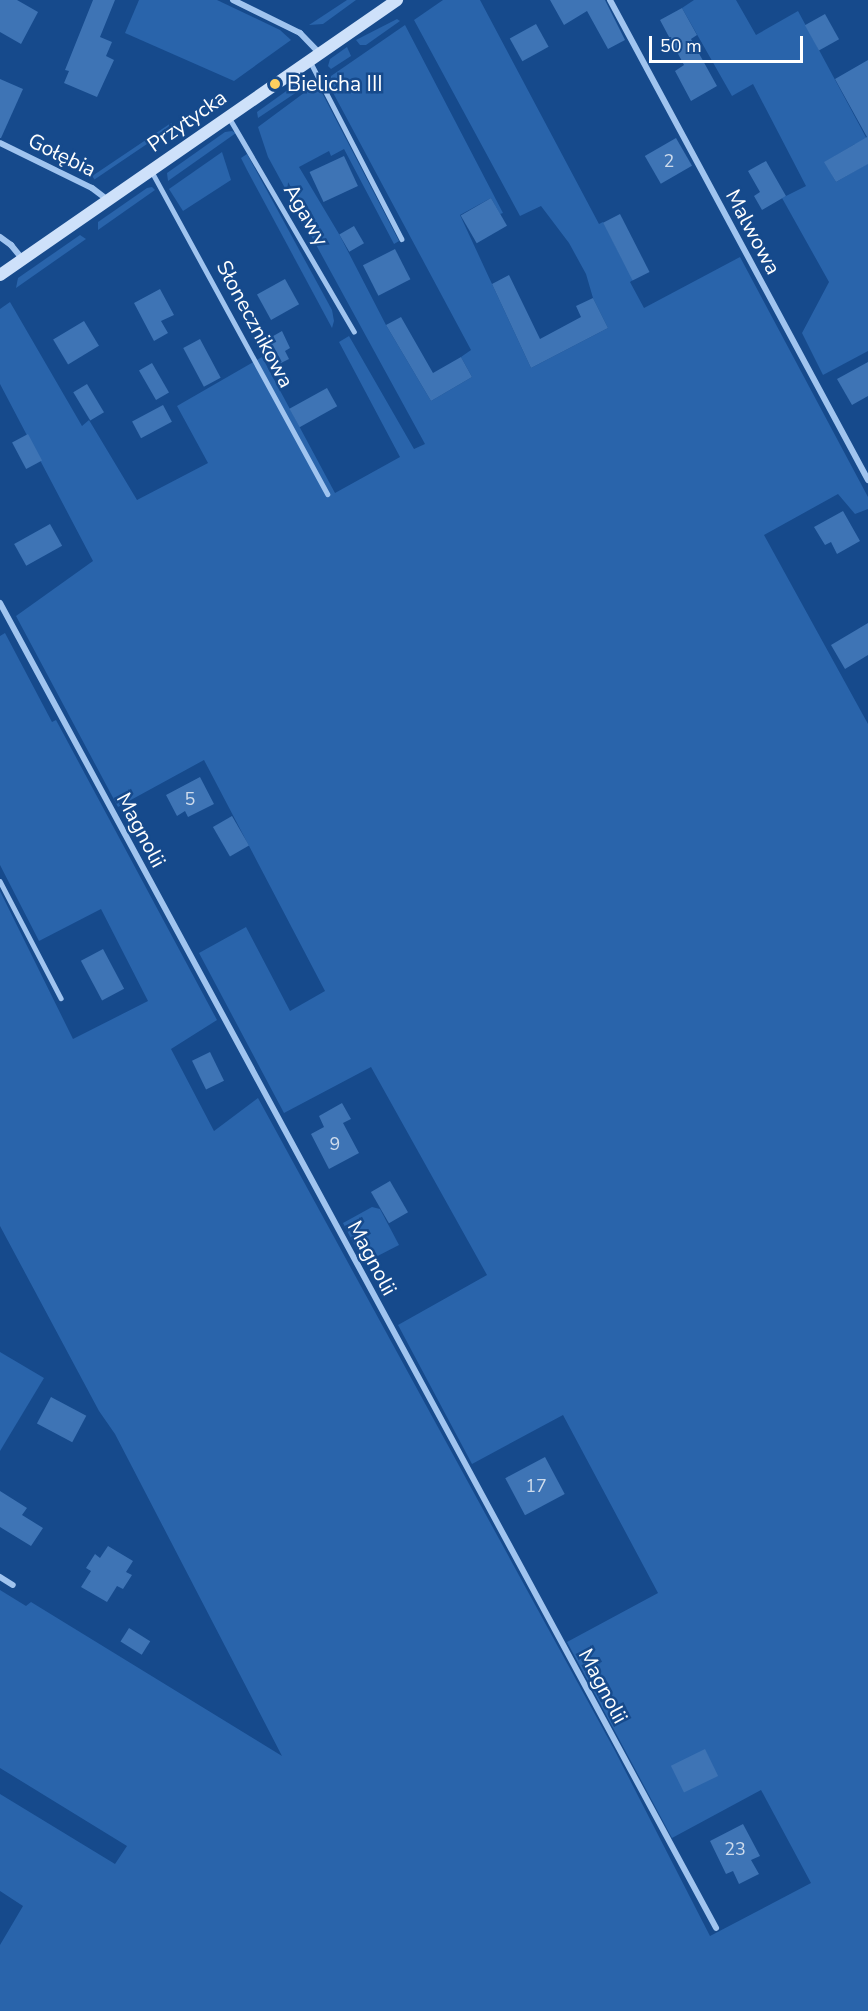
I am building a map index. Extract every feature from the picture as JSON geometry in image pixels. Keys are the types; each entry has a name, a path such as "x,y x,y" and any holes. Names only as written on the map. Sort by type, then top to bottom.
{"main road":[{"name":"Przytycka","path":"0,275 397,0"}],"street":[{"path":"233,0 300,33 314,57"},
{"name":"Malwowa","path":"610,0 868,480"},
{"name":"Gołębia","path":"0,143 92,188 108,200"},
{"path":"0,237 11,245 23,260"},
{"name":"Magnolii","path":"0,603 716,1928"},
{"path":"0,1577 13,1585"}],"lane":[{"path":"314,57 402,239"},
{"name":"Agawy","path":"229,116 354,331"},
{"name":"Słonecznikowa","path":"151,170 328,494"},
{"path":"0,881 61,998"}],"shaded area":[{"path":"139,0 217,0 280,30 291,40 234,81 125,33"},
{"path":"347,0 356,0 323,24 309,25"},
{"path":"443,0 480,0 599,224 603,222 633,280 630,282 644,308 740,257 868,497 868,509 855,514 838,494 764,535 868,724 868,2011 0,2011 0,1945 23,1906 0,1891 0,1794 115,1864 127,1846 0,1768 0,1590 26,1606 31,1602 282,1756 115,1434 99,1411 0,1226 0,891 73,1039 148,1001 101,909 39,941 0,865 0,636 5,633 52,722 56,720 217,1020 171,1049 214,1131 258,1098 614,1749 710,1936 811,1883 761,1790 672,1838 567,1642 658,1593 563,1415 472,1464 398,1325 487,1275 371,1067 284,1113 199,953 246,927 290,1011 325,991 204,760 118,807 16,616 93,561 0,384 0,309 10,302 82,426 89,420 137,500 208,463 177,406 262,357 335,493 400,457 339,342 349,336 414,449 425,444 268,157 258,127 312,87 318,85 399,241 394,244 344,149 331,156 329,151 299,167 339,234 386,325 431,401 472,377 461,357 471,350 330,87 331,76 405,25 503,213 500,214 491,198 460,215 531,368 608,328 593,298 586,274 569,243 541,206 520,216 414,20"},
{"path":"694,0 736,0 756,35 798,11 868,141 868,351 823,375 802,333 829,282 782,198 806,186 753,84 732,96 682,8","holes":["855,144 867,164 836,182 825,162"]},
{"path":"397,19 400,21 366,45 360,45 356,40"},
{"path":"347,47 351,56 331,69 328,66 330,59"},
{"path":"303,79 309,84 258,118 257,112"},
{"path":"171,123 173,126 94,179 92,176"},
{"path":"225,132 236,133 168,181 167,173"},
{"path":"222,152 231,180 183,211 169,189"},
{"path":"247,154 332,310 334,321 332,328 241,158"},
{"path":"152,187 155,190 98,230 98,222 147,188"},
{"path":"80,235 86,239 16,288 18,278"},
{"path":"372,1207 380,1209 399,1245 364,1263 343,1223"},
{"path":"0,1352 44,1378 0,1451"}],"building":[{"path":"0,0 17,0 38,12 21,44 0,32"},
{"path":"93,0 115,0 100,37 112,42 106,56 114,60 97,97 64,83 69,71 65,70"},
{"path":"550,0 605,0 625,40 608,49 587,11 564,25"},
{"path":"682,8 697,35 691,39 717,86 691,101 675,71 684,65 660,20"},
{"path":"825,14 839,39 819,51 805,25"},
{"path":"536,24 549,47 522,61 510,39"},
{"path":"868,60 868,164 836,182 824,162 867,137 835,79"},
{"path":"0,79 23,89 1,138 0,138"},
{"path":"676,138 692,166 661,184 645,156"},
{"path":"344,156 358,186 324,202 310,172"},
{"path":"766,161 786,196 762,210 754,196 760,192 748,171"},
{"path":"491,198 507,226 477,243 461,216"},
{"path":"620,214 650,272 633,281 603,223"},
{"path":"354,226 364,243 349,252 339,234"},
{"path":"395,249 410,279 378,296 363,265"},
{"path":"509,275 540,339 581,317 576,306 593,298 608,328 531,368 492,284"},
{"path":"285,279 299,304 271,320 257,295"},
{"path":"160,289 174,315 161,321 168,333 154,341 134,303"},
{"path":"401,317 433,373 461,357 472,377 431,401 386,325"},
{"path":"84,321 99,346 68,364 53,340"},
{"path":"282,331 290,348 285,351 289,359 273,367 261,343"},
{"path":"200,339 221,378 204,387 183,348"},
{"path":"868,362 868,396 852,405 837,379"},
{"path":"152,363 169,392 156,400 139,370"},
{"path":"87,384 104,412 90,421 73,392"},
{"path":"327,388 337,406 300,427 289,409"},
{"path":"163,405 172,422 141,438 132,421"},
{"path":"28,434 42,460 26,469 12,442"},
{"path":"843,511 860,541 837,554 831,542 825,545 814,527"},
{"path":"50,524 62,546 26,566 14,544"},
{"path":"868,623 868,655 845,669 831,645"},
{"path":"200,777 214,804 188,817 185,811 177,816 166,795"},
{"path":"232,816 249,845 230,856 213,827"},
{"path":"103,949 124,989 102,1000 81,961"},
{"path":"210,1052 224,1081 206,1090 192,1061"},
{"path":"342,1103 351,1119 343,1123 359,1153 329,1169 311,1134 324,1127 319,1116"},
{"path":"390,1181 408,1212 389,1223 371,1192"},
{"path":"51,1397 86,1416 72,1442 37,1423"},
{"path":"545,1457 565,1494 525,1515 505,1478"},
{"path":"0,1491 27,1508 22,1515 43,1528 31,1546 0,1527"},
{"path":"108,1546 133,1561 126,1572 132,1575 123,1589 117,1586 107,1602 81,1587 91,1571 86,1568 95,1554 100,1558"},
{"path":"129,1628 150,1641 142,1655 121,1642"},
{"path":"705,1749 718,1776 684,1793 671,1766"},
{"path":"743,1824 760,1856 751,1860 759,1874 739,1884 733,1871 726,1874 710,1841"}],"place":[{"name":"Bielicha III","path":"275,84"}]}
